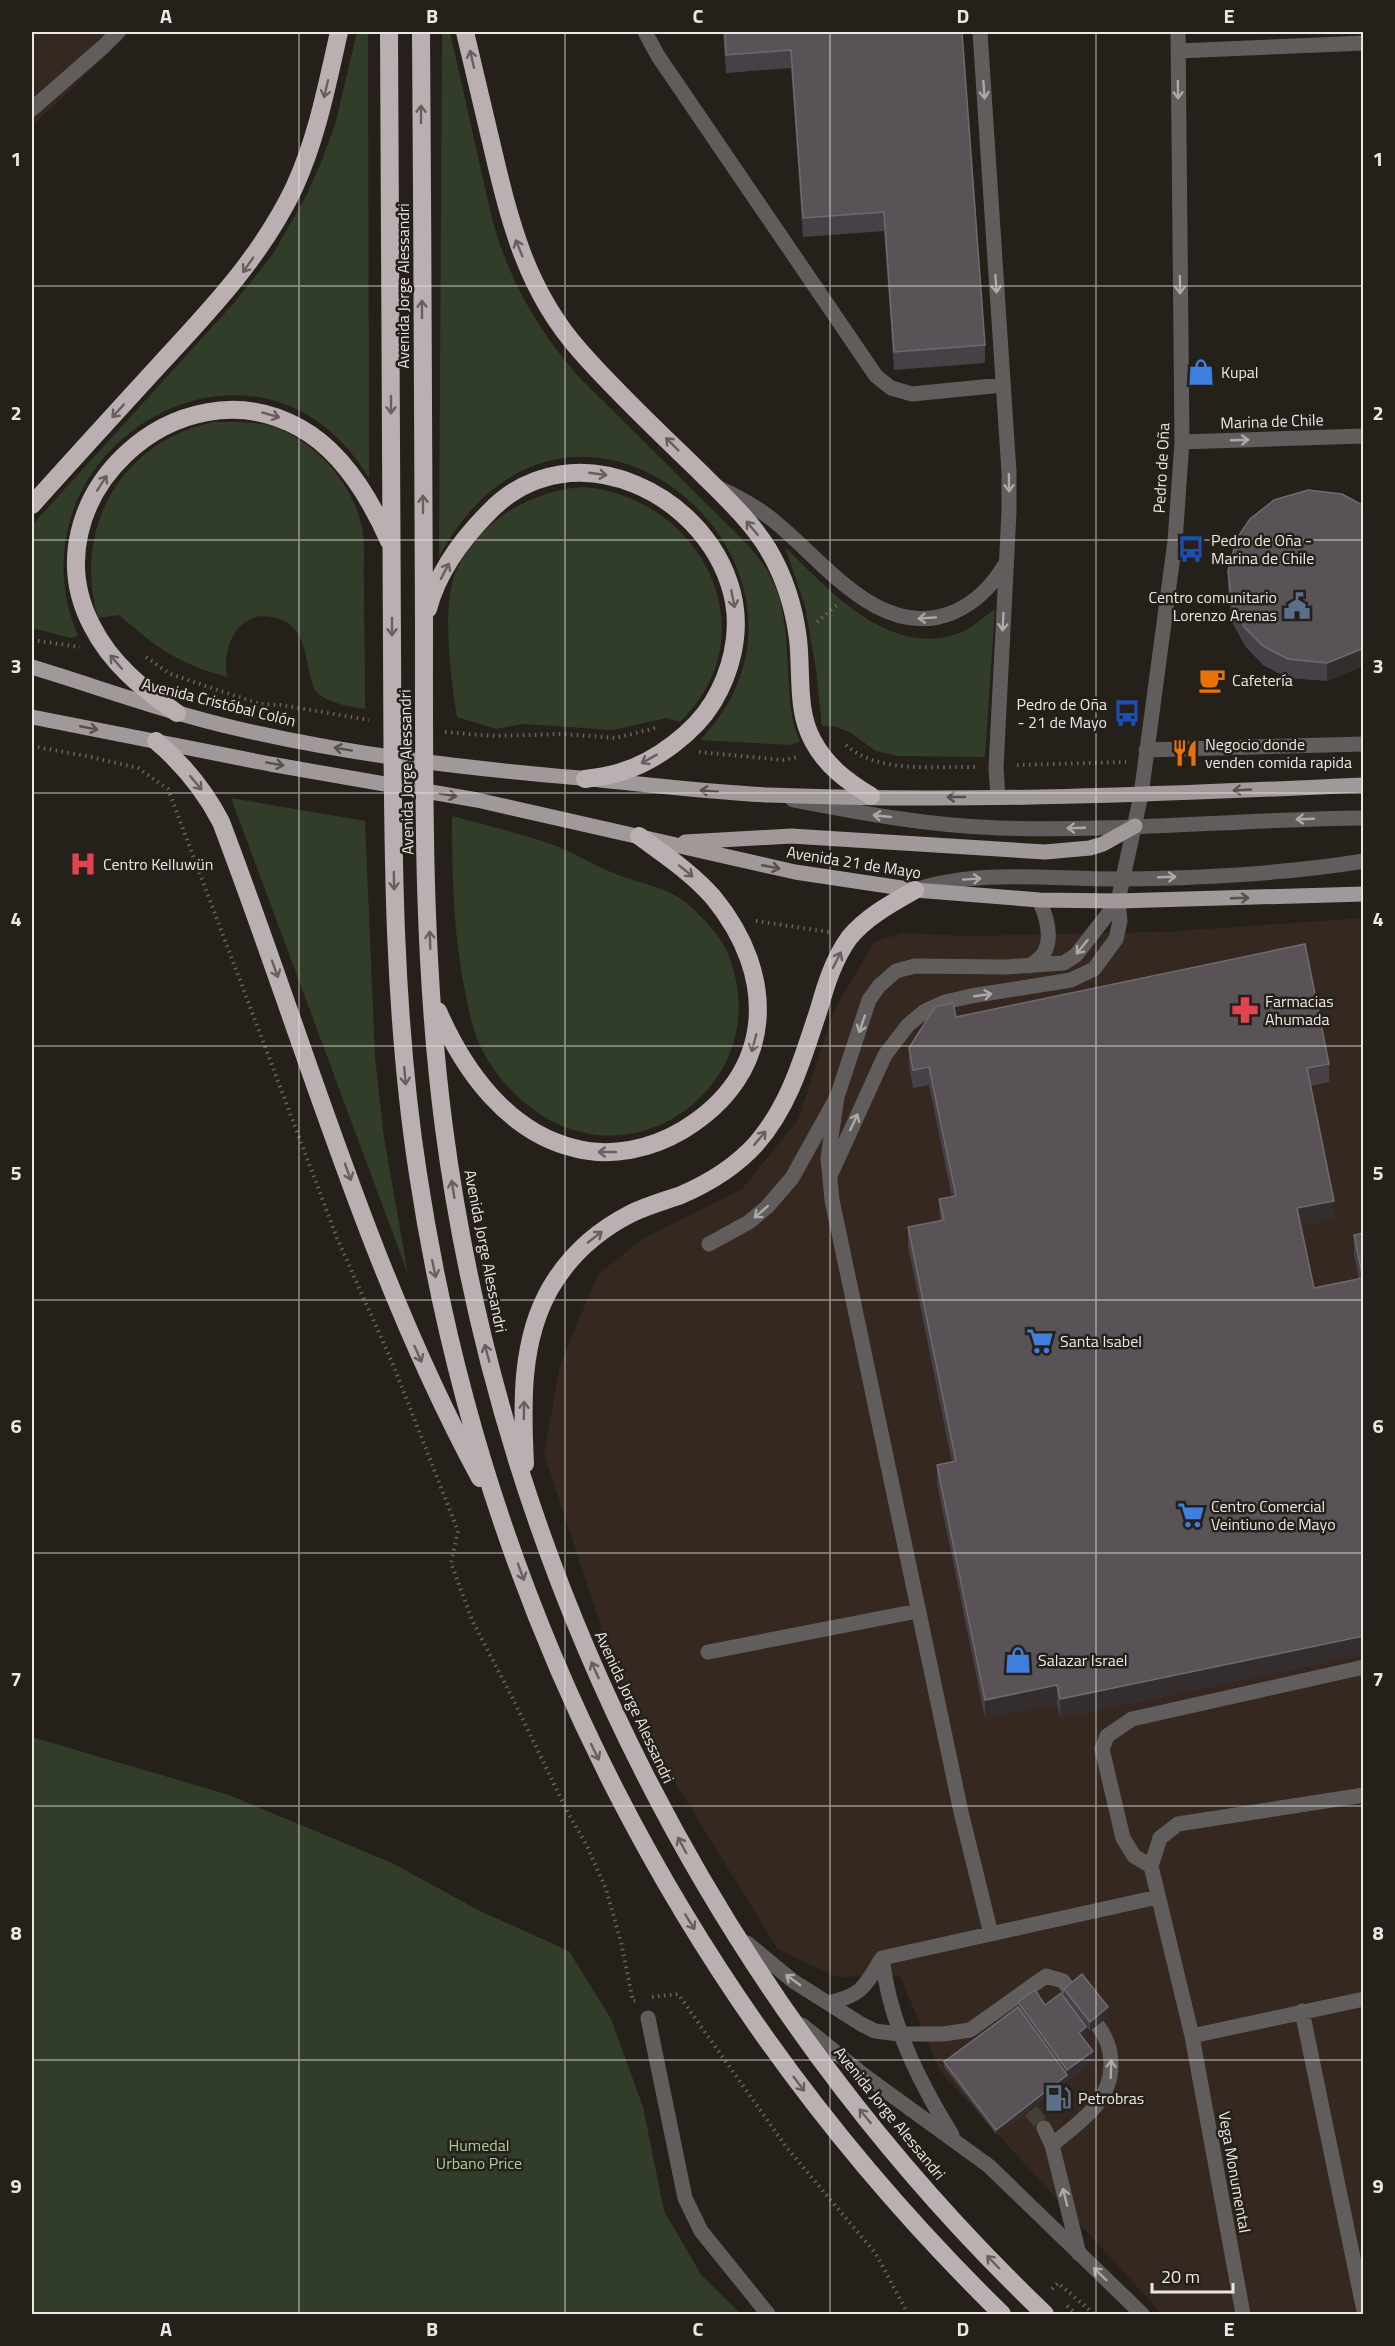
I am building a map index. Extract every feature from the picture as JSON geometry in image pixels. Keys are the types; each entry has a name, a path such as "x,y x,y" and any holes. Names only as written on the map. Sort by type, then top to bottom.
{"highway":[{"path":"32,505 219,301 261,247 279,218 307,157 318,125 339,32"},
{"name":"Avenida Jorge Alessandri","path":"389,32 392,823 399,996 417,1172 432,1262 474,1433 501,1517 543,1629 584,1728 614,1790 682,1911 769,2043 823,2117 920,2229 1002,2314"},
{"name":"Avenida Jorge Alessandri","path":"421,32 423,706 425,828 433,998 444,1125 467,1267 495,1382 526,1490 572,1616 608,1699 658,1800 733,1932 785,2011 890,2147 983,2252 1045,2314"},
{"path":"465,32 514,236 544,301 579,350 713,485 754,530 777,566 787,589 798,639 804,712 812,740 827,762 838,773 872,796"},
{"path":"177,713 142,687 113,659 90,624 79,585 77,564 79,542 92,500 113,468 136,444 171,422 201,412 223,409 245,410 285,420 318,440 350,473 379,519 392,548"},
{"path":"424,626 429,604 441,576 457,550 495,506 518,488 535,480 570,472 612,476 634,483 656,494 692,524 708,543 721,564 734,603 734,644 721,688 698,722 668,748 622,772 585,778"},
{"path":"156,741 173,756 200,788 221,822 401,1314 442,1405 501,1517"},
{"path":"433,998 448,1033 473,1074 494,1100 520,1122 556,1142 594,1152 633,1150 655,1143 696,1122 730,1090 743,1072 752,1052 759,1018 757,985 740,938 728,917 694,878 639,836"},
{"path":"526,1490 524,1437 526,1360 540,1309 551,1287 578,1251 595,1236 632,1213 701,1185 737,1162 755,1145 770,1125 794,1082 829,975 849,938 862,925 915,890"}],"main road":[{"name":"Avenida Cristóbal Colón","path":"32,668 177,713 239,729 400,759 585,778"},
{"path":"32,717 156,741"},
{"name":"Avenida 21 de Mayo","path":"156,741 487,802 795,872 915,890 1039,900 1118,901 1364,894"},
{"path":"585,778 768,795 872,796 1141,795 1364,785"},
{"path":"673,843 791,836 1045,852 1097,846 1135,826"}],"street":[{"path":"32,109 118,32"},
{"path":"645,32 658,56 876,376 891,388 912,394 1003,385"},
{"path":"980,32 1009,472 996,768 998,797"},
{"name":"Pedro de Oña","path":"1118,901 1141,795 1175,541 1182,442 1178,32"},
{"path":"1178,51 1364,44"},
{"name":"Marina de Chile","path":"1182,442 1364,436"},
{"path":"713,485 736,496 775,521 853,591 871,603 905,618 934,618 955,612 987,590 1005,564"},
{"path":"1146,750 1364,744"},
{"path":"768,795 864,814 947,825 1041,828 1364,818"},
{"path":"915,890 938,882 971,878 1123,879 1257,873 1364,861"},
{"path":"1030,966 1044,954 1048,943 1046,916 1039,900"},
{"path":"991,1934 961,1812 918,1611 832,1200 828,1158 837,1097 869,1000 879,986 896,971 915,966 1030,966 1064,963 1076,955 1118,901"},
{"path":"830,1176 885,1055 908,1024 925,1011 945,1002 1071,980 1094,969 1116,939 1120,921 1118,901"},
{"path":"709,1245 749,1222 780,1193 802,1161 837,1097"},
{"path":"708,1652 918,1611"},
{"path":"1364,1667 1132,1719 1107,1736 1102,1749 1124,1838 1134,1856 1151,1866 1160,1838 1178,1824 1364,1795"},
{"name":"Vega Monumental","path":"1151,1866 1192,2036 1243,2314"},
{"path":"828,2003 850,1998 864,1987 882,1958 1158,1897"},
{"path":"733,1932 793,1982 875,2031 899,2034 943,2034 970,2030 1046,1976 1063,1981 1072,1993"},
{"path":"882,1958 884,1977 899,2034 926,2092 956,2141"},
{"path":"1192,2036 1364,1999"},
{"path":"785,2011 866,2076 989,2166 1142,2314"},
{"path":"1302,2011 1364,2311"},
{"path":"648,2018 685,2198 701,2231 768,2314"},
{"path":"1052,2145 1097,2106 1108,2089 1111,2054 1107,2037 1098,2026"},
{"path":"1044,2128 1052,2145 1079,2254"}],"path":[{"path":"798,639 853,591"},
{"path":"32,746 138,768 168,789 337,1238 392,1362 458,1530 451,1563 472,1620 567,1811 587,1846 606,1889 621,1942 633,2001 678,1994 787,2148 876,2254 908,2314"},
{"path":"728,917 824,931 849,938"},
{"path":"1058,2283 1094,2314"}],"shaded area":[{"path":"32,32 131,32 32,126"},
{"path":"1363,918 1363,2314 1162,2314 940,2071 900,1976 836,1977 778,1949 627,1705 544,1454 560,1365 598,1274 643,1239 742,1189 798,1120 834,1010 874,942 903,933 968,936 1163,932"}],"green space":[{"path":"357,32 368,32 369,478 321,424 266,399 208,398 153,418 107,455 75,506 64,568 78,636 71,638 32,628 32,525 233,304 273,254 307,194 322,160 335,125"},
{"path":"442,32 450,32 499,241 516,283 537,322 579,377 747,544 770,576 782,609 792,713 800,742 790,745 700,740 741,673 747,605 724,543 680,493 623,463 559,459 495,488 439,557"},
{"path":"213,422 257,423 287,432 315,451 339,477 349,492 361,523 363,538 365,709 332,702 315,691 299,636 290,625 278,618 259,617 240,626 229,644 227,677 195,666 168,653 119,615 98,618 92,585 92,552 99,522 111,494 129,469 153,448 181,432"},
{"path":"584,487 626,497 662,516 690,543 710,575 721,611 720,649 707,687 680,722 666,718 613,730 524,724 496,729 457,717 450,664 448,622 451,586 456,571 478,537 509,511 545,494"},
{"path":"785,547 821,582 862,615 884,628 907,636 932,639 957,634 995,609 985,757 898,756 876,751 851,733 837,727 822,726 816,669 805,606"},
{"path":"231,798 365,821 375,1057 384,1138 408,1274"},
{"path":"452,816 551,844 613,873 672,894 689,905 721,940 728,954 739,1000 734,1042 716,1079 688,1108 653,1128 613,1136 571,1129 530,1107 500,1078 483,1052 476,1036 460,965 455,922"},
{"name":"Humedal Urbano Price","path":"32,1737 229,1795 392,1863 480,1911 569,1951 611,2019 643,2107 664,2211 702,2276 741,2314 32,2314"}],"building":[{"path":"725,32 962,32 985,345 894,352 884,212 803,218 791,50 726,55"},
{"name":"Centro comunitario Lorenzo Arenas","path":"1308,490 1342,494 1364,506 1364,648 1327,663 1288,659 1263,646 1245,628 1232,604 1228,571 1237,538 1250,519 1274,500"},
{"path":"1305,944 1329,1064 1307,1068 1334,1201 1297,1208 1314,1288 1363,1278 1354,1235 1364,1233 1364,1636 1060,1699 1057,1685 985,1700 937,1465 956,1461 908,1227 944,1220 939,1199 956,1196 929,1067 913,1070 909,1048 935,1007 953,1003 956,1017"},
{"path":"1082,1974 1108,2007 1090,2022 1064,1989"},
{"path":"1035,1990 1045,2005 1061,1993 1086,2027 1079,2033 1093,2051 1067,2070 1018,2002"},
{"path":"1018,2007 1067,2075 996,2130 944,2062"}],"tunnel":[{"path":"1017,2092 1044,2128"}],"place":[{"name":"Kupal","path":"1201,372"},
{"name":"Pedro de Oña - Marina de Chile","path":"1191,549"},
{"name":"Centro comunitario Lorenzo Arenas","path":"1297,606"},
{"name":"Cafetería","path":"1212,680"},
{"name":"Pedro de Oña - 21 de Mayo","path":"1127,713"},
{"name":"Negocio donde venden comida rapida","path":"1185,753"},
{"name":"Centro Kelluwün","path":"83,864"},
{"name":"Farmacias Ahumada","path":"1245,1010"},
{"name":"Santa Isabel","path":"1040,1341"},
{"name":"Centro Comercial Veintiuno de Mayo","path":"1191,1515"},
{"name":"Salazar Israel","path":"1018,1660"},
{"name":"Petrobras","path":"1058,2098"}]}
